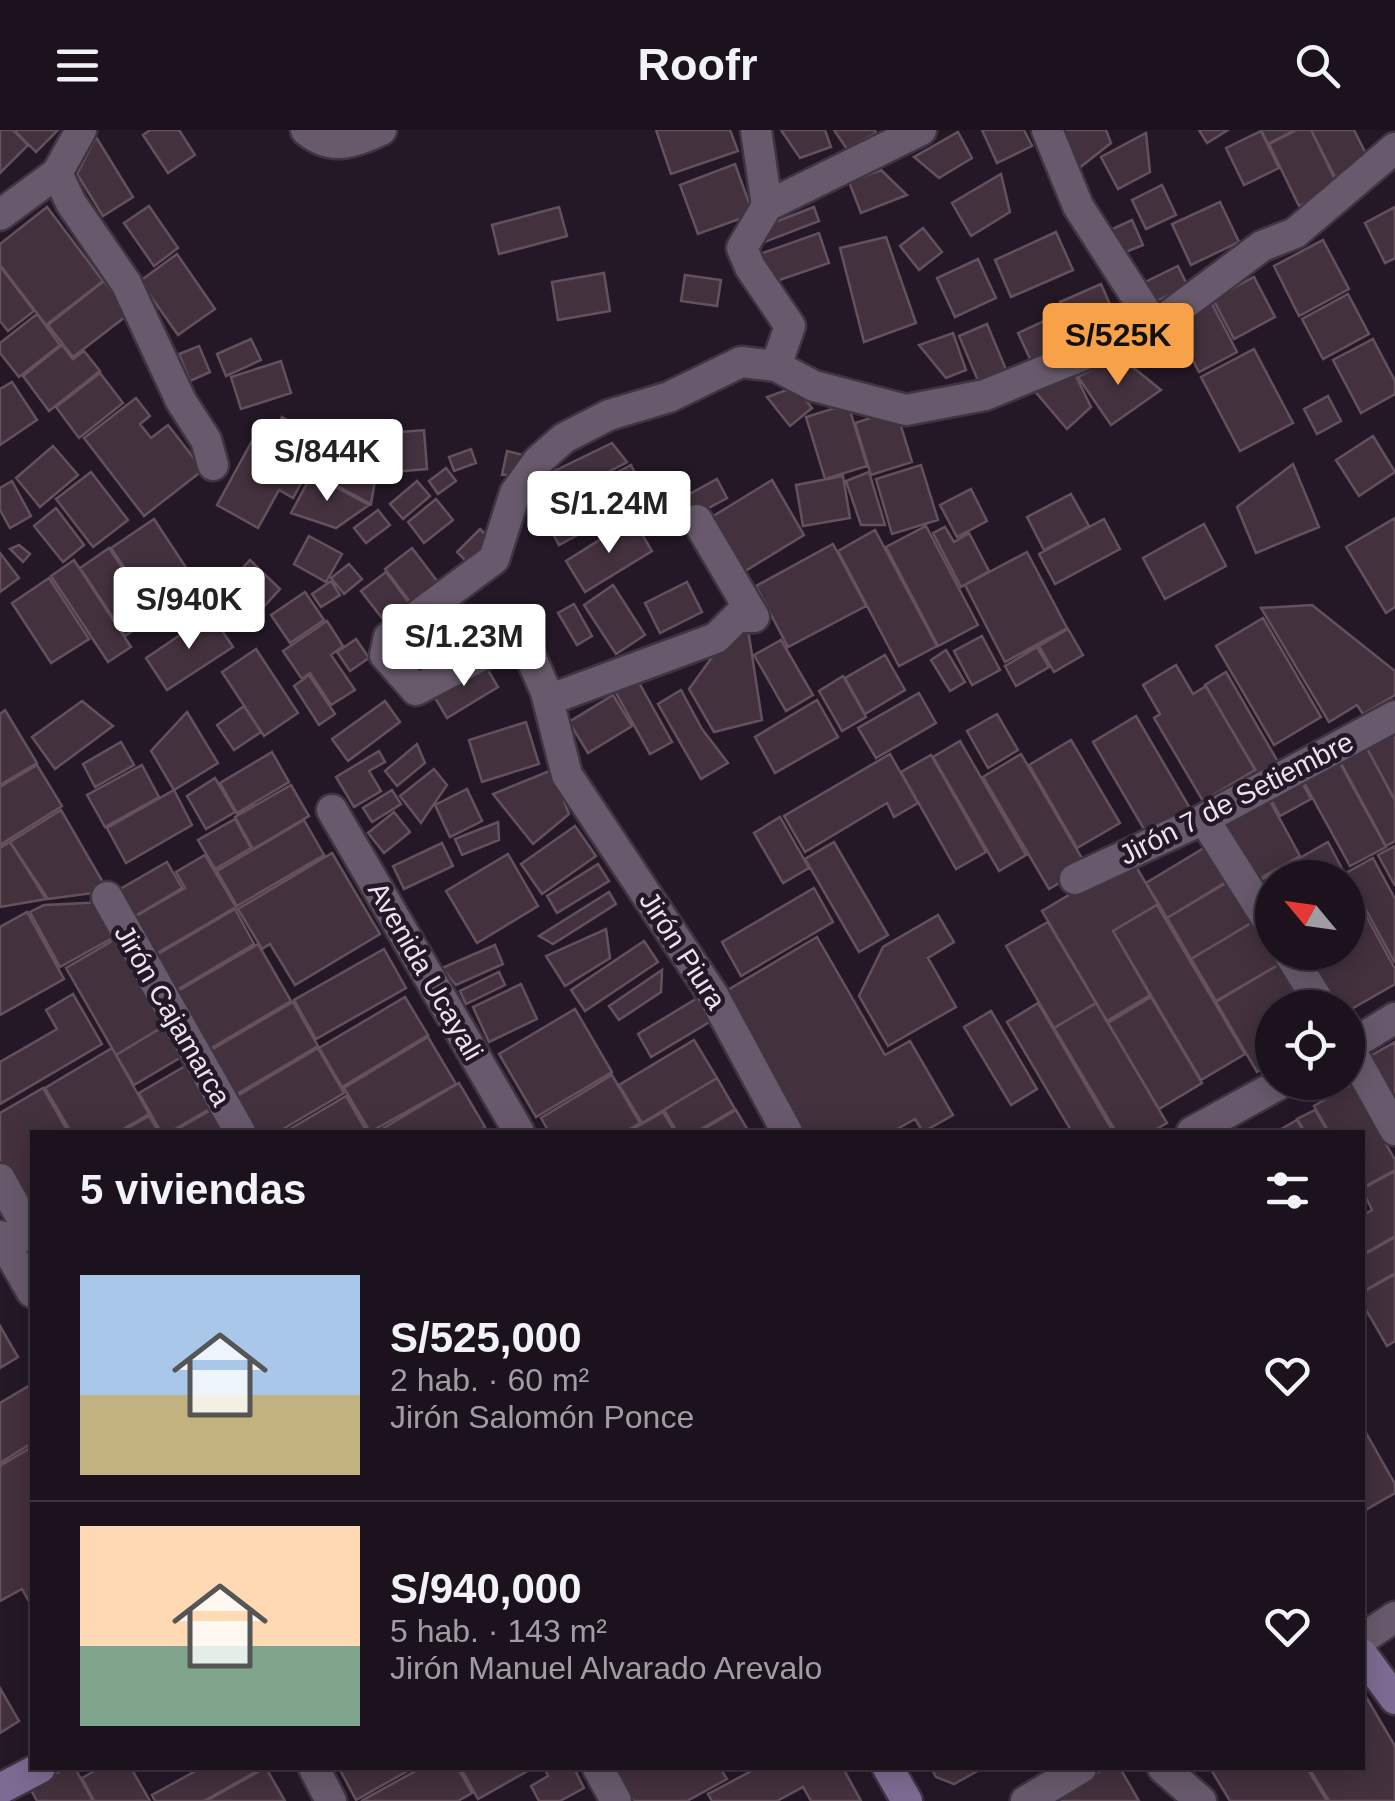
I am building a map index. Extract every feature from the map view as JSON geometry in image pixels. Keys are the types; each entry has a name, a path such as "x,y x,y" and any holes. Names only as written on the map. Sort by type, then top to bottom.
{"street":[{"path":"0,215 56,172 81,130"},
{"path":"306,130 334,144 354,143 381,130"},
{"path":"756,130 767,206"},
{"path":"921,130 767,206 742,248 750,267 790,326 776,366 814,386 906,410 985,395 1156,326 1262,246 1296,233 1395,148"},
{"path":"1047,130 1078,206 1156,326"},
{"path":"56,172 71,203 126,284 181,402 206,440 213,465"},
{"name":"Jirón Piura","path":"776,366 741,362 669,397 608,415 564,438 538,460 514,493 494,559 389,637 385,655 416,690 509,641 529,653 548,700 567,775 713,996 786,1130"},
{"path":"548,700 716,638 737,617 754,617 697,520"},
{"name":"Jirón 7 de Setiembre","path":"1075,879 1204,819 1395,716"},
{"name":"Avenida Ucayali","path":"332,810 519,1130"},
{"path":"1204,819 1255,900"},
{"name":"Jirón Cajamarca","path":"106,897 239,1130"},
{"path":"1365,1037 1395,1018"},
{"path":"1365,1077 1395,1130"},
{"path":"1196,1130 1255,1098"},
{"path":"0,1180 30,1233"},
{"path":"0,1236 30,1288"},
{"path":"1365,1637 1395,1617"},
{"path":"1365,1658 1395,1699"},
{"path":"11,1791 37,1770"},
{"path":"315,1770 332,1801"},
{"path":"599,1770 616,1801"},
{"path":"889,1770 907,1801"},
{"path":"1026,1801 1078,1770"},
{"path":"1164,1770 1201,1801"}],"building":[{"path":"0,130 13,130 28,145 0,173"},
{"path":"14,130 58,130 36,152"},
{"path":"150,130 179,130 195,155 168,173 143,135"},
{"path":"656,130 730,130 738,151 671,174"},
{"path":"781,130 825,130 831,147 800,158"},
{"path":"834,130 875,130 876,133 847,149"},
{"path":"982,130 1024,130 1032,146 997,163"},
{"path":"1060,130 1106,130 1111,143 1078,169"},
{"path":"1199,130 1228,130 1207,143"},
{"path":"1261,130 1295,130 1268,144"},
{"path":"1297,130 1311,130 1338,186 1299,206 1269,144"},
{"path":"1311,130 1354,130 1369,160 1335,177"},
{"path":"1261,131 1279,168 1244,185 1226,148"},
{"path":"958,132 972,158 939,178 914,157"},
{"path":"1146,133 1150,172 1118,189 1101,157"},
{"path":"96,137 133,197 103,216 77,174"},
{"path":"735,164 753,214 698,234 680,185"},
{"path":"881,170 907,195 861,213 849,182"},
{"path":"1001,174 1010,212 971,236 952,203"},
{"path":"1162,185 1176,215 1146,229 1132,200"},
{"path":"1220,202 1239,242 1191,265 1172,224"},
{"path":"149,206 178,248 154,266 124,223"},
{"path":"47,207 103,281 46,325 0,265 0,244"},
{"path":"559,207 567,236 499,254 492,225"},
{"path":"814,207 819,221 762,243 762,227"},
{"path":"1395,207 1395,258 1385,263 1365,223"},
{"path":"1132,220 1143,245 1116,256 1106,232"},
{"path":"923,228 942,252 919,270 900,246"},
{"path":"1056,232 1073,270 1011,297 995,260"},
{"path":"819,233 829,263 771,283 760,254"},
{"path":"886,237 916,323 864,342 840,248"},
{"path":"1323,240 1349,289 1299,316 1274,266"},
{"path":"177,254 215,309 178,335 140,281"},
{"path":"978,259 996,298 955,317 937,278"},
{"path":"0,266 34,311 8,331 0,321"},
{"path":"1178,266 1188,287 1154,302 1145,282"},
{"path":"604,273 610,311 558,320 552,282"},
{"path":"685,275 721,280 717,306 681,301"},
{"path":"1254,277 1275,317 1234,339 1213,299"},
{"path":"104,281 129,314 73,357 48,325"},
{"path":"1101,284 1119,325 1079,343 1060,302"},
{"path":"1348,294 1369,334 1323,359 1302,319"},
{"path":"1210,300 1237,352 1199,372 1172,321"},
{"path":"37,314 60,345 19,377 0,353 0,343"},
{"path":"1059,314 1074,346 1033,365 1018,333"},
{"path":"987,324 1007,372 979,383 959,336"},
{"path":"953,333 966,370 946,378 919,345"},
{"path":"251,339 261,360 226,376 217,354"},
{"path":"1373,339 1395,381 1395,394 1361,413 1333,360"},
{"path":"62,345 73,359 84,351 100,371 49,411 23,376"},
{"path":"199,346 210,372 190,381 179,354"},
{"path":"1254,349 1293,423 1240,451 1201,377"},
{"path":"1119,356 1161,390 1111,425 1078,377"},
{"path":"281,361 291,393 241,409 231,377"},
{"path":"1072,368 1091,407 1067,429 1033,389"},
{"path":"100,373 123,403 79,438 56,407"},
{"path":"12,382 37,420 0,445 0,389"},
{"path":"795,387 812,408 790,426 767,397"},
{"path":"1328,396 1341,421 1317,434 1304,409"},
{"path":"136,398 150,416 140,424 151,438 168,425 203,470 144,516 84,438"},
{"path":"848,404 867,466 825,479 806,417"},
{"path":"896,410 912,462 871,475 855,423"},
{"path":"282,417 324,440 307,471 265,448"},
{"path":"333,424 377,469 371,504 308,470"},
{"path":"424,430 427,469 381,473 378,434"},
{"path":"1373,436 1395,472 1359,496 1336,460"},
{"path":"252,441 307,472 293,498 279,490 258,528 217,505"},
{"path":"612,443 627,462 540,508 538,479"},
{"path":"53,446 78,475 40,507 16,478"},
{"path":"471,449 476,463 454,471 449,457"},
{"path":"507,451 527,456 517,474 502,475"},
{"path":"1293,464 1319,527 1256,553 1237,507"},
{"path":"631,465 648,497 559,545 542,513"},
{"path":"921,465 938,520 892,534 876,479"},
{"path":"446,468 456,481 438,494 429,481"},
{"path":"91,472 128,520 93,547 56,499"},
{"path":"869,472 885,525 861,525 846,481"},
{"path":"312,474 369,505 336,528 291,513"},
{"path":"843,476 850,518 803,526 796,485"},
{"path":"717,479 727,498 685,521 675,502"},
{"path":"772,480 804,535 742,573 710,518"},
{"path":"12,481 31,516 10,528 0,510 0,488"},
{"path":"417,481 430,496 403,519 390,504"},
{"path":"971,489 987,521 957,537 940,505"},
{"path":"1071,494 1089,526 1044,550 1027,517"},
{"path":"436,499 453,520 424,543 408,522"},
{"path":"56,508 84,545 63,562 34,526"},
{"path":"378,510 390,525 366,543 354,528"},
{"path":"1395,518 1395,607 1386,613 1346,547"},
{"path":"154,519 206,598 163,627 111,548"},
{"path":"633,519 652,551 585,592 566,561"},
{"path":"1104,519 1120,549 1055,584 1039,554"},
{"path":"1204,524 1226,566 1165,599 1143,558"},
{"path":"926,526 978,625 938,646 886,547"},
{"path":"945,527 954,542 969,533 989,571 961,587 933,533"},
{"path":"480,529 497,546 473,568 457,552"},
{"path":"875,530 937,646 899,666 838,551"},
{"path":"309,536 342,554 326,582 294,564"},
{"path":"833,544 866,606 788,647 756,586"},
{"path":"19,545 30,554 23,562 10,549"},
{"path":"109,548 155,616 125,636 80,568"},
{"path":"412,548 444,590 417,611 385,569"},
{"path":"1027,552 1067,628 1005,662 965,585"},
{"path":"0,553 19,578 0,592"},
{"path":"74,560 131,647 108,662 51,576"},
{"path":"250,560 280,589 246,626 215,598"},
{"path":"349,564 362,579 344,594 331,578"},
{"path":"386,572 416,612 392,631 361,591"},
{"path":"49,578 89,639 51,663 12,603"},
{"path":"331,581 340,595 321,607 312,594"},
{"path":"687,582 702,612 660,633 645,603"},
{"path":"613,585 645,635 616,654 584,605"},
{"path":"305,592 324,620 290,643 271,615"},
{"path":"574,604 592,636 577,645 558,613"},
{"path":"1312,605 1395,671 1395,695 1363,714 1357,705 1329,722 1261,608"},
{"path":"463,606 484,636 460,653 439,622"},
{"path":"211,614 233,647 167,690 146,658"},
{"path":"1263,618 1321,717 1274,745 1216,646"},
{"path":"436,620 458,653 421,677 399,645"},
{"path":"327,621 343,646 331,655 355,690 331,705 310,673 302,679 283,651"},
{"path":"748,629 762,720 714,732 689,689 731,631"},
{"path":"1068,629 1083,655 1054,672 1039,646"},
{"path":"982,636 1000,670 972,685 954,651"},
{"path":"356,639 369,658 350,671 337,652"},
{"path":"781,640 813,695 786,711 754,655"},
{"path":"1037,647 1049,667 1016,686 1005,666"},
{"path":"256,649 298,713 264,736 222,672"},
{"path":"946,650 965,682 950,691 931,660"},
{"path":"885,655 905,690 865,714 845,678"},
{"path":"482,660 498,687 447,718 431,691"},
{"path":"1176,665 1193,694 1206,686 1255,770 1203,801 1154,718 1160,714 1143,685"},
{"path":"1226,672 1281,767 1261,779 1205,685"},
{"path":"309,675 335,714 319,725 294,686"},
{"path":"843,676 866,717 842,731 819,691"},
{"path":"637,679 672,742 650,754 615,691"},
{"path":"681,690 702,729 728,763 701,779 658,704"},
{"path":"919,693 936,723 876,758 858,728"},
{"path":"613,695 632,726 588,753 569,722"},
{"path":"817,700 838,737 775,773 755,737"},
{"path":"82,701 113,726 55,769 32,737"},
{"path":"385,701 400,722 348,761 332,739"},
{"path":"244,706 261,732 234,750 217,725"},
{"path":"5,710 37,763 0,785 0,714"},
{"path":"187,712 218,763 174,790 151,751"},
{"path":"997,714 1018,750 988,768 967,731"},
{"path":"1136,716 1191,810 1148,836 1093,742"},
{"path":"526,722 539,764 482,782 469,740"},
{"path":"1395,723 1395,800 1363,741"},
{"path":"1362,739 1395,801 1395,841 1386,846 1336,754"},
{"path":"1071,740 1120,823 1077,848 1029,765"},
{"path":"960,741 1026,855 999,871 933,757"},
{"path":"121,742 134,765 95,787 83,764"},
{"path":"417,744 425,763 397,786 385,771"},
{"path":"379,751 385,762 369,771 381,791 354,807 336,777"},
{"path":"272,752 289,782 237,813 220,783"},
{"path":"890,754 918,803 894,817 887,803 805,852 784,816"},
{"path":"1021,754 1087,867 1049,889 983,777"},
{"path":"931,755 986,852 956,869 901,772"},
{"path":"1336,756 1386,847 1361,860 1347,860 1300,775"},
{"path":"37,765 62,806 0,845 0,787"},
{"path":"142,765 159,797 105,827 87,795"},
{"path":"434,769 447,785 421,823 400,796"},
{"path":"552,770 569,814 533,844 493,794"},
{"path":"1298,775 1311,799 1280,816 1267,792"},
{"path":"215,778 235,812 206,829 187,796"},
{"path":"291,785 309,816 253,849 235,817"},
{"path":"467,789 482,821 450,837 435,805"},
{"path":"174,790 192,825 126,863 107,828"},
{"path":"392,790 401,804 372,822 363,808"},
{"path":"1265,792 1300,856 1293,860 1255,860 1255,876 1222,816"},
{"path":"61,810 108,891 48,899 10,842"},
{"path":"394,812 410,832 384,853 368,833"},
{"path":"780,817 809,868 783,883 754,833"},
{"path":"235,819 251,848 215,869 198,840"},
{"path":"304,820 324,855 237,906 217,871"},
{"path":"498,822 499,840 462,855 455,839"},
{"path":"575,826 596,856 542,894 521,864"},
{"path":"10,842 46,899 0,907 0,848"},
{"path":"834,842 888,935 859,952 805,859"},
{"path":"1328,842 1338,860 1296,860"},
{"path":"442,843 453,866 404,889 393,866"},
{"path":"1209,845 1229,880 1167,918 1146,883"},
{"path":"1395,846 1395,886 1378,855"},
{"path":"332,853 380,934 295,985 270,944 262,949 238,909"},
{"path":"508,854 538,906 477,943 446,891"},
{"path":"205,855 236,907 152,956 131,919 185,888 176,872"},
{"path":"1131,858 1158,904 1113,931 1150,995 1107,1021 1042,911"},
{"path":"1373,858 1395,899 1395,963 1365,908 1365,862"},
{"path":"167,862 182,888 130,919 115,892"},
{"path":"598,864 609,881 557,913 547,896"},
{"path":"1233,879 1255,921 1191,959 1167,918"},
{"path":"814,888 833,922 741,976 722,942"},
{"path":"609,892 616,904 553,944 539,936"},
{"path":"106,902 123,932 60,967 30,912 44,905"},
{"path":"1157,905 1245,1054 1201,1080 1113,931"},
{"path":"235,909 254,944 175,991 155,956"},
{"path":"27,912 64,979 0,1015 0,927"},
{"path":"1365,914 1395,969 1395,984 1365,1001 1365,990 1320,990 1309,970 1365,970"},
{"path":"938,915 954,942 928,958 956,1007 888,1046 859,996 883,947"},
{"path":"1048,922 1096,1003 1054,1028 1006,946"},
{"path":"1253,922 1255,970 1269,970 1216,1001 1191,959"},
{"path":"606,929 610,958 565,986 546,956"},
{"path":"817,937 885,1055 910,1041 953,1115 927,1130 922,1130 915,1119 896,1130 794,1130 716,997"},
{"path":"114,940 164,1026 116,1055 66,968"},
{"path":"644,941 658,962 585,1011 571,990"},
{"path":"258,944 291,1001 206,1051 173,994"},
{"path":"495,945 503,964 456,985 442,968"},
{"path":"384,949 406,988 316,1039 294,1000"},
{"path":"662,970 661,992 619,1020 609,1006"},
{"path":"1270,970 1281,970 1293,990 1255,990 1255,1069 1216,1002"},
{"path":"499,972 505,985 466,1004 460,991"},
{"path":"521,984 537,1019 489,1042 473,1007"},
{"path":"709,991 723,1014 651,1057 638,1034"},
{"path":"73,994 102,1044 0,1104 0,1062 57,1029 46,1010"},
{"path":"405,997 428,1035 342,1087 319,1048"},
{"path":"1151,997 1202,1083 1159,1109 1108,1023"},
{"path":"293,1002 318,1046 232,1097 206,1053"},
{"path":"1038,1003 1111,1128 1071,1130 1007,1022"},
{"path":"1096,1003 1167,1123 1155,1130 1115,1130 1054,1028"},
{"path":"575,1009 612,1072 536,1117 499,1054"},
{"path":"991,1011 1037,1089 1011,1105 964,1027"},
{"path":"166,1025 183,1056 134,1085 116,1055"},
{"path":"428,1037 456,1084 374,1130 369,1130 344,1088"},
{"path":"694,1040 717,1078 642,1123 619,1085"},
{"path":"1395,1042 1395,1112 1365,1059"},
{"path":"112,1048 149,1114 121,1130 70,1130 45,1088"},
{"path":"318,1048 344,1093 281,1130 251,1130 232,1099"},
{"path":"187,1065 211,1108 173,1130 160,1130 139,1093"},
{"path":"612,1075 640,1123 628,1130 548,1130 541,1118"},
{"path":"717,1078 735,1109 699,1130 676,1130 664,1110"},
{"path":"459,1083 485,1127 480,1130 380,1130"},
{"path":"43,1088 67,1130 30,1130 30,1220 0,1167 0,1113"},
{"path":"346,1096 366,1130 288,1130"},
{"path":"1324,1100 1361,1100 1395,1160 1395,1170 1365,1186 1365,1130 1328,1130 1314,1106"},
{"path":"211,1110 224,1130 176,1130"},
{"path":"736,1110 748,1130 702,1130"},
{"path":"1315,1110 1327,1130 1304,1130 1297,1119"},
{"path":"663,1112 674,1130 632,1130"},
{"path":"149,1116 158,1130 124,1130"},
{"path":"1297,1120 1303,1130 1280,1130"},
{"path":"1395,1171 1395,1236 1365,1253 1365,1214 1372,1210 1365,1187"},
{"path":"1395,1237 1395,1273 1365,1290 1365,1254"},
{"path":"1395,1274 1395,1341 1387,1346 1365,1308 1365,1291"},
{"path":"0,1326 18,1357 0,1368"},
{"path":"30,1385 30,1444 0,1463 0,1403"},
{"path":"1365,1431 1395,1484 1395,1493 1365,1510"},
{"path":"30,1448 30,1603 22,1589 0,1601 0,1466"},
{"path":"0,1688 19,1721 0,1733"},
{"path":"1365,1695 1395,1746 1395,1801 1329,1801 1310,1770 1365,1770"},
{"path":"62,1770 76,1770 93,1801 37,1801 30,1788"},
{"path":"96,1770 132,1770 150,1801 94,1801 82,1778"},
{"path":"197,1770 257,1771 204,1801 155,1801 152,1795"},
{"path":"267,1770 285,1801 206,1801"},
{"path":"340,1770 409,1770 356,1800"},
{"path":"417,1770 459,1770 472,1793 458,1801 361,1801"},
{"path":"467,1770 529,1770 478,1799 463,1772"},
{"path":"545,1770 575,1770 584,1788 560,1801 539,1801 531,1786 548,1776"},
{"path":"617,1770 721,1770 727,1779 687,1801 634,1801"},
{"path":"753,1770 844,1770 861,1801 811,1801 803,1787 777,1801 712,1801 708,1794"},
{"path":"932,1770 979,1770 954,1784 936,1777"},
{"path":"1102,1770 1121,1770 1139,1801 1053,1801"},
{"path":"1211,1770 1308,1770 1327,1801 1230,1801"}]}
